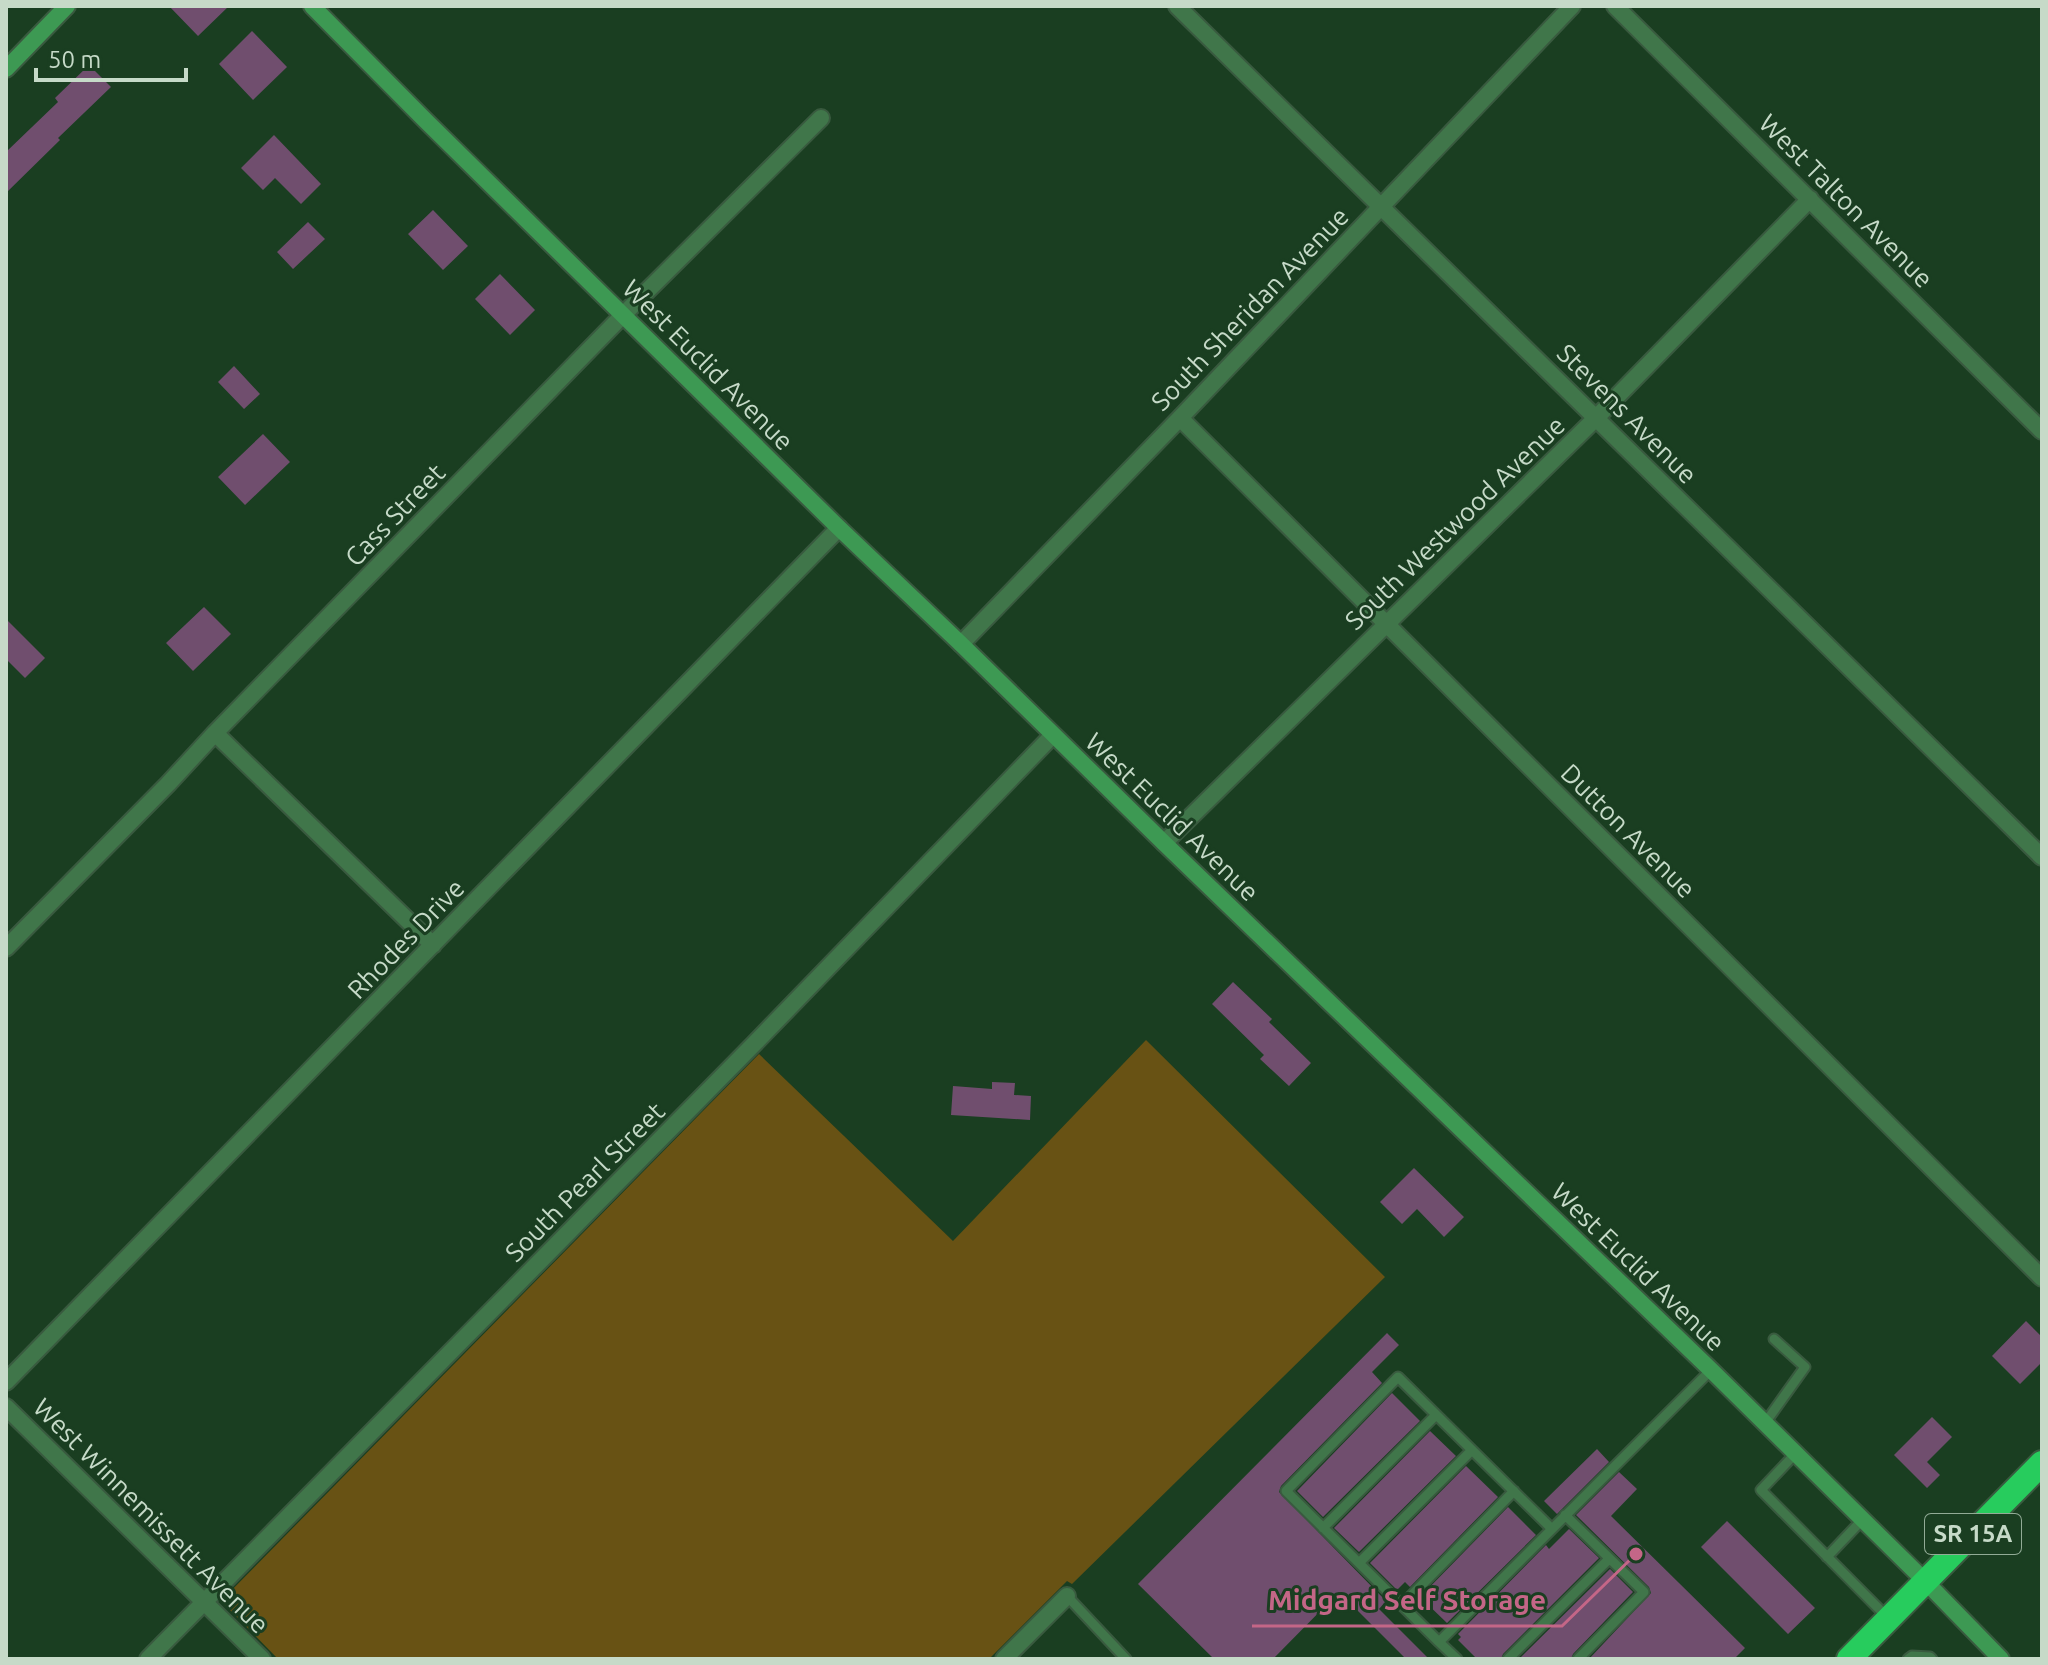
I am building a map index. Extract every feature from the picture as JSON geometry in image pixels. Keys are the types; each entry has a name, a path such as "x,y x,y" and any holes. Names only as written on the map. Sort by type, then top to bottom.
{"highway":[{"name":"SR 15A","path":"1849,1659 2042,1463"}],"street":[{"path":"6,69 67,6"},
{"name":"West Euclid Avenue","path":"312,6 839,528 1711,1370 2001,1659"},
{"name":"Stevens Avenue","path":"1177,6 2042,857"},
{"name":"South Sheridan Avenue","path":"961,644 1572,6"},
{"name":"West Talton Avenue","path":"1615,6 2042,431"},
{"name":"Cass Street","path":"6,948 623,315 821,118"},
{"name":"South Westwood Avenue","path":"1164,843 1596,418 1810,199"},
{"name":"Dutton Avenue","path":"1180,418 2042,1278"},
{"name":"Rhodes Drive","path":"6,1382 839,528"},
{"path":"215,733 433,945"},
{"name":"South Pearl Street","path":"148,1659 754,1044 1053,735"},
{"name":"West Winnemissett Avenue","path":"6,1407 262,1659"},
{"path":"1004,1659 1067,1596"}],"lane":[{"path":"1765,1423 1805,1367 1774,1339"},
{"path":"1439,1642 1711,1370"},
{"path":"1457,1659 1286,1491 1398,1377 1552,1529"},
{"path":"1323,1528 1436,1415"},
{"path":"1359,1563 1472,1450"},
{"path":"1796,1453 1761,1490 1889,1619"},
{"path":"1402,1605 1514,1491"},
{"path":"1565,1515 1644,1592 1578,1659"},
{"path":"1827,1557 1863,1519"},
{"path":"1508,1659 1609,1559"},
{"path":"1067,1596 1126,1659"},
{"path":"1908,1659 1912,1656 1931,1658"}],"shaded area":[{"path":"1146,1040 1385,1277 1072,1584 1067,1581 989,1659 278,1659 221,1601 759,1054 953,1241"}],"building":[{"path":"169,6 229,6 198,36"},
{"path":"252,31 287,67 253,100 219,64"},
{"path":"89,65 111,87 6,193 6,152 58,102 55,98"},
{"path":"274,135 321,184 301,204 275,178 263,190 241,168"},
{"path":"433,210 468,246 443,270 408,234"},
{"path":"308,222 325,239 293,269 277,252"},
{"path":"500,274 535,310 510,335 475,299"},
{"path":"234,366 260,394 244,409 218,382"},
{"path":"263,434 290,462 245,505 218,477"},
{"path":"204,607 231,634 193,671 166,643"},
{"path":"6,619 45,658 25,678 6,659"},
{"path":"1233,982 1272,1019 1269,1022 1311,1063 1289,1086 1260,1059 1264,1055 1212,1004"},
{"path":"992,1082 1015,1083 1014,1095 1031,1096 1030,1120 951,1115 953,1086 992,1089"},
{"path":"1414,1168 1464,1217 1444,1237 1417,1209 1402,1224 1380,1202"},
{"path":"2026,1321 2042,1337 2042,1362 2020,1384 1992,1356"},
{"path":"1387,1333 1399,1345 1372,1372 1382,1383 1281,1486 1279,1492 1386,1601 1379,1609 1429,1659 1406,1659 1339,1592 1273,1659 1214,1659 1138,1584"},
{"path":"1392,1393 1420,1421 1323,1517 1297,1491"},
{"path":"1932,1417 1952,1437 1927,1462 1940,1475 1927,1488 1894,1455"},
{"path":"1430,1431 1456,1456 1359,1552 1334,1528"},
{"path":"1597,1449 1609,1462 1557,1514 1544,1501"},
{"path":"1466,1466 1498,1497 1410,1587 1405,1582 1397,1590 1370,1563"},
{"path":"1619,1472 1637,1489 1611,1516 1745,1648 1734,1659 1589,1659 1651,1593 1649,1587 1576,1515"},
{"path":"1508,1507 1536,1535 1447,1623 1420,1597"},
{"path":"1727,1521 1815,1608 1788,1634 1701,1547"},
{"path":"1569,1529 1599,1558 1501,1659 1477,1659 1458,1640 1461,1637 1458,1634 1546,1545 1549,1549"},
{"path":"1610,1569 1633,1592 1571,1659 1519,1659"}],"place":[{"name":"Midgard Self Storage","path":"1636,1554"}]}
